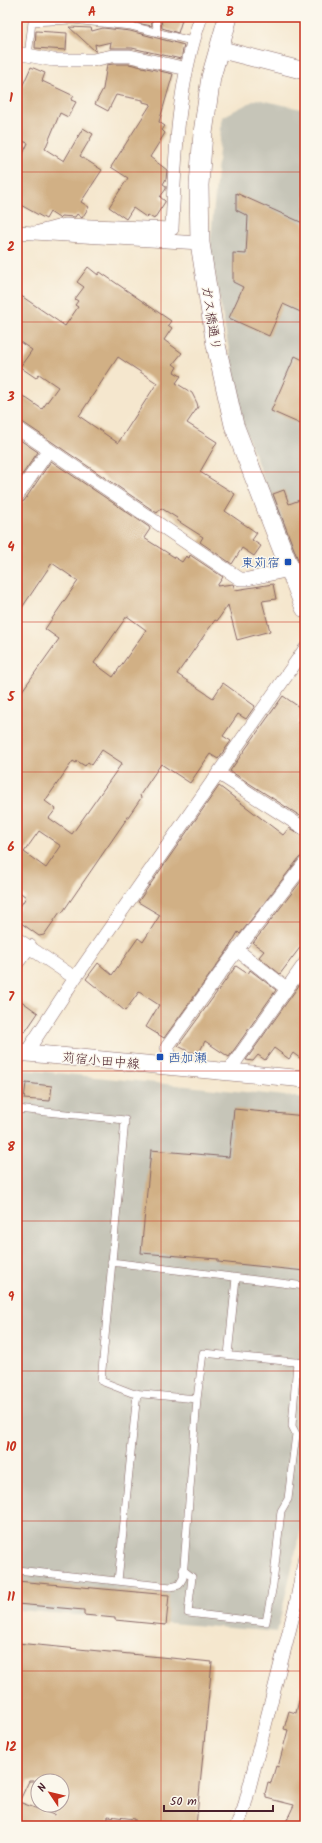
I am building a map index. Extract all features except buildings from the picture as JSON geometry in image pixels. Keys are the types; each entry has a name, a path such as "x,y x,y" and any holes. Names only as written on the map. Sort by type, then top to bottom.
{"main road":[{"name":"ガス橋通り","path":"228,17 211,77 203,133 199,185 200,243 216,345 234,425 305,608"}],"street":[{"path":"35,233 65,225 172,229 175,154 192,41 201,17"},
{"path":"218,49 305,71"},
{"path":"23,55 53,60 93,60 112,56 130,56 187,69"},
{"path":"17,232 200,243"},
{"path":"17,428 240,579 248,579 290,570"},
{"path":"17,496 48,450"},
{"path":"20,1058 305,649"},
{"path":"218,773 305,829"},
{"path":"174,1067 167,1047 237,950 305,864"},
{"path":"17,939 30,946 75,978"},
{"path":"17,963 30,946"},
{"path":"237,950 286,988"},
{"path":"228,1072 305,963"},
{"name":"苅宿小田中線","path":"20,1058 174,1067 305,1079"},
{"path":"237,1826 244,1808 294,1611 305,1557"}],"lane":[{"path":"156,17 157,31"},
{"path":"23,55 32,20 102,20 157,31 192,41"},
{"path":"17,1110 124,1120 101,1381 132,1393 197,1399"},
{"path":"111,1262 305,1286"},
{"path":"228,1355 236,1278"},
{"path":"17,1570 171,1587 179,1585 183,1570 197,1399 203,1353 301,1363 292,1426 296,1434 288,1499 281,1510 273,1585 266,1622 188,1613 192,1577 183,1570"},
{"path":"118,1581 137,1393"}],"shaded area":[{"path":"257,99 305,110 305,592 243,424 210,249 222,117"},
{"path":"17,1069 305,1098 305,1511 277,1632 17,1610"}],"place":[{"name":"東苅宿","path":"288,562"},
{"name":"西加瀬","path":"160,1057"}]}
